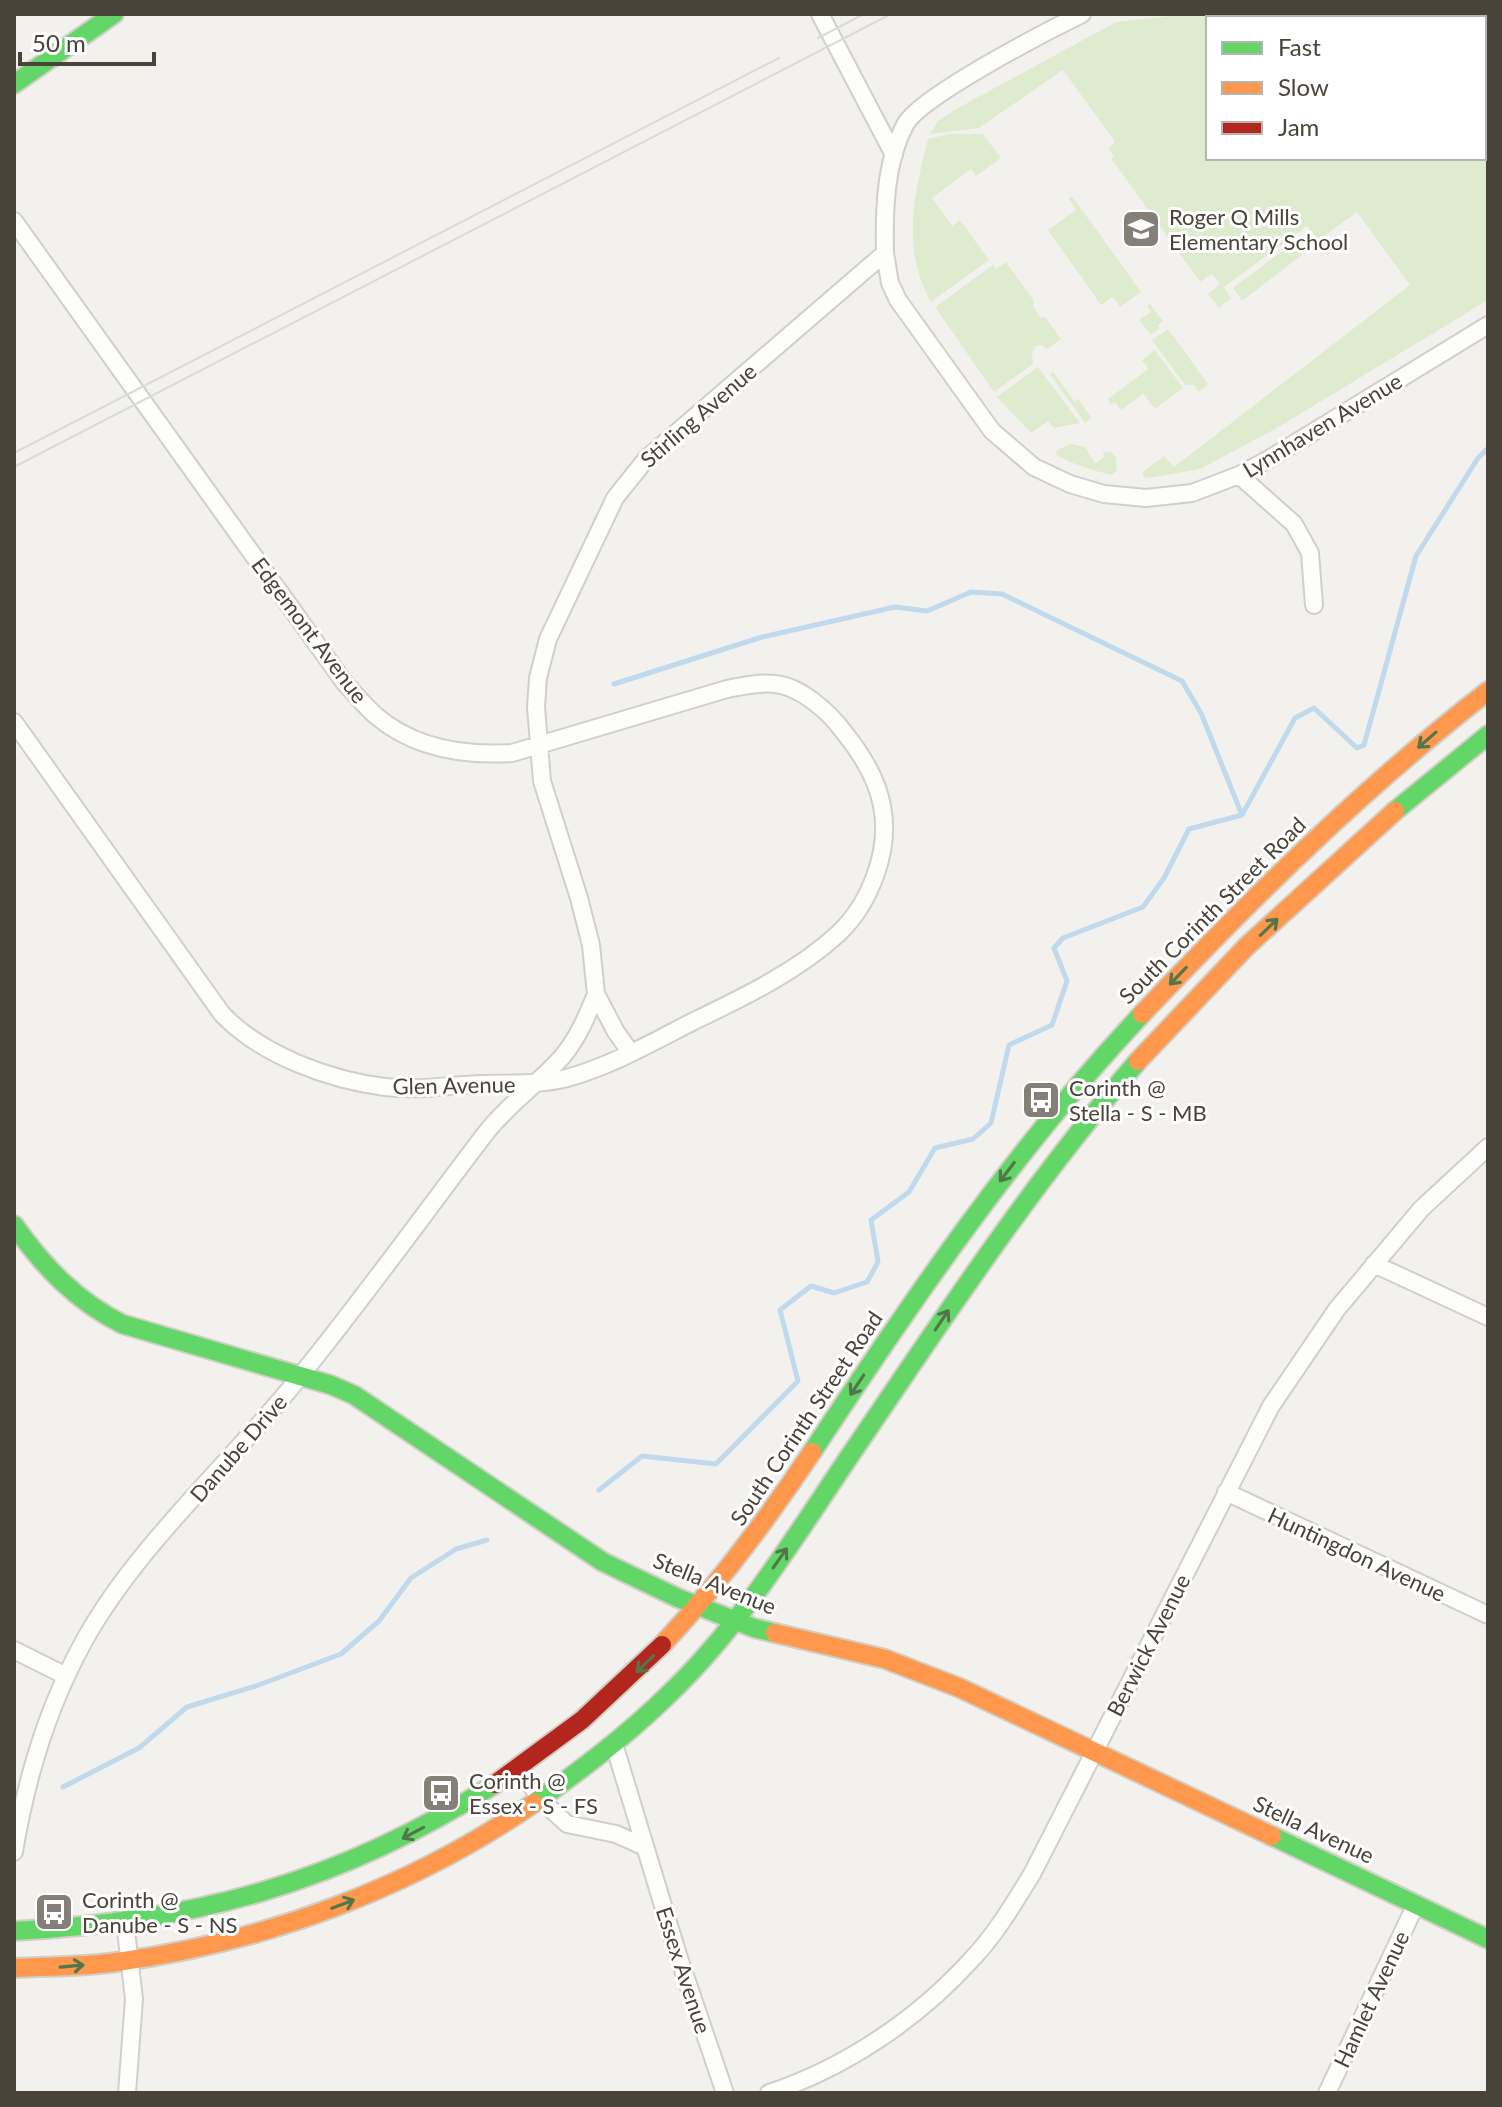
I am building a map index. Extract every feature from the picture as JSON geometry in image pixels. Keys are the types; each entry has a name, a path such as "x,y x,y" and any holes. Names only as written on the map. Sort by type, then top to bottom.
{"main road":[{"path":"14,84 114,14"},
{"name":"South Corinth Street Road","path":"14,1931 80,1928 224,1904 326,1872 369,1855 465,1805 520,1769 589,1717 699,1608 752,1540 942,1261 1060,1103 1255,895 1374,786 1488,691"},
{"path":"14,1968 130,1960 194,1949 332,1908 402,1879 459,1850 540,1799 614,1744 660,1705 735,1622 975,1272 1093,1115 1154,1043 1308,889 1438,774 1488,735"},
{"name":"Stella Avenue","path":"14,1225 53,1277 100,1314 122,1324 331,1385 354,1395 603,1562 735,1622 911,1668 1094,1751 1488,1939"}],"street":[{"path":"820,14 894,155"},
{"path":"885,253 885,217 894,155 906,122 927,103 1034,37 1082,14"},
{"name":"Edgemont Avenue","path":"14,221 344,682 376,716 407,735 445,750 480,755 512,753 727,689 750,684 777,684 803,695 835,721 856,747 872,775 883,807"},
{"name":"Lynnhaven Avenue","path":"885,253 890,283 918,332 992,431 1034,467 1070,484 1104,494 1146,498 1192,493 1239,475 1488,325"},
{"name":"Stirling Avenue","path":"631,1053 596,994 591,945 542,781 536,707 538,678 548,639 615,498 633,473 885,253"},
{"path":"1239,475 1294,524 1310,553 1314,605"},
{"name":"Glen Avenue","path":"14,722 222,1014 236,1028 289,1059 335,1075 385,1087 533,1083 566,1078 631,1053 740,999 838,933 864,904 879,863 883,807"},
{"name":"Stirling Avenue","path":"533,1083 562,1057 583,1026 596,994"},
{"name":"Danube Drive","path":"14,1852 39,1744 85,1638 131,1572 301,1376 492,1125 533,1083"},
{"name":"Berwick Avenue","path":"769,2093 864,2048 935,1996 973,1959 1001,1923 1032,1874 1226,1492 1291,1374 1337,1309 1422,1208 1488,1147"},
{"path":"1374,1264 1488,1317"},
{"name":"Huntingdon Avenue","path":"1226,1492 1488,1615"},
{"path":"14,1650 66,1676"},
{"name":"Essex Avenue","path":"614,1744 725,2093"},
{"path":"520,1769 540,1799 567,1824 616,1834 645,1847"},
{"name":"Hamlet Avenue","path":"1327,2093 1416,1904"},
{"path":"125,1922 134,1999 127,2093"}],"green space":[{"path":"1187,14 1230,14 1206,16 1206,160 1486,160 1486,16 1232,14 1488,14 1488,300 1277,428 1200,469 1144,477 1142,472 1164,456 1174,467 1410,285 1357,212 1319,240 1307,226 1224,287 1231,298 1219,308 1208,294 1220,284 1212,274 1200,282 1111,158 1114,156 1108,148 1115,142 1063,70 979,128 930,134 938,121 958,108 1116,22"},
{"path":"949,134 983,134 1001,158 976,176 971,169 932,198 952,226 960,220 989,260 931,302 916,262 913,242 915,201 928,139"},
{"path":"1072,196 1141,292 1120,307 1113,297 1101,305 1048,230 1076,210 1069,199"},
{"path":"1293,243 1302,255 1242,301 1233,288"},
{"path":"1006,262 1034,301 1033,306 1040,317 1046,318 1061,339 1047,349 1036,346 1032,353 1033,364 994,392 935,307 993,265 996,269"},
{"path":"1150,304 1163,321 1151,335 1139,320 1151,312 1147,306"},
{"path":"1168,329 1208,384 1199,392 1194,385 1185,385 1152,340"},
{"path":"1155,350 1183,388 1155,409 1143,394 1121,410 1115,402 1111,405 1108,399 1148,369 1142,360"},
{"path":"1038,367 1080,423 1054,428 1048,421 1031,433 997,397"},
{"path":"1053,372 1075,402 1078,399 1092,418 1085,423 1050,374"},
{"path":"1071,444 1085,447 1095,463 1104,457 1103,452 1110,452 1116,457 1117,470 1112,475 1104,473 1055,454"}],"waterway":[{"path":"599,1490 642,1456 716,1464 798,1381 780,1310 811,1286 834,1293 867,1282 878,1262 871,1220 909,1192 935,1148 973,1139 991,1123 1009,1045 1052,1025 1067,981 1054,948 1063,938 1143,907 1164,878 1189,829 1242,815 1295,718 1314,708 1357,748 1364,745 1416,556 1478,458 1488,448"},
{"path":"614,684 762,637 895,607 927,611 971,592 1002,594 1182,681 1201,713 1242,815"},
{"path":"63,1787 139,1748 187,1707 256,1686 341,1654 379,1621 411,1578 456,1549 487,1540"}],"tram line":[{"path":"818,38 864,14"},
{"path":"14,467 891,14"},
{"path":"14,453 779,58"}],"traffic: fast":[{"path":"14,84 114,14"},
{"path":"1395,811 1488,735"},
{"path":"812,1452 888,1338 1009,1171 1051,1117 1142,1014"},
{"path":"534,1803 635,1726 718,1642 786,1551 1024,1205 1138,1061"},
{"path":"14,1225 62,1281 105,1315 122,1324 331,1385 354,1395 603,1562 678,1598 754,1628 775,1633"},
{"path":"14,1931 144,1918 265,1891 380,1847 438,1818 495,1784"},
{"path":"1272,1836 1488,1939"}],"traffic: slow":[{"path":"1142,1014 1309,846 1397,766 1488,691"},
{"path":"1138,1061 1247,946 1395,811"},
{"path":"662,1645 741,1552 812,1452"},
{"path":"775,1633 885,1659 960,1688 1272,1836"},
{"path":"14,1968 117,1962 227,1941 282,1925 335,1907 438,1861 534,1803"}],"traffic: jam":[{"path":"495,1784 582,1720 662,1645"}],"place":[{"name":"Roger Q Mills Elementary School","path":"1141,229"},
{"name":"Corinth @ Stella - S - MB","path":"1041,1100"},
{"name":"Corinth @ Essex - S - FS","path":"441,1793"},
{"name":"Corinth @ Danube - S - NS","path":"54,1912"}]}
